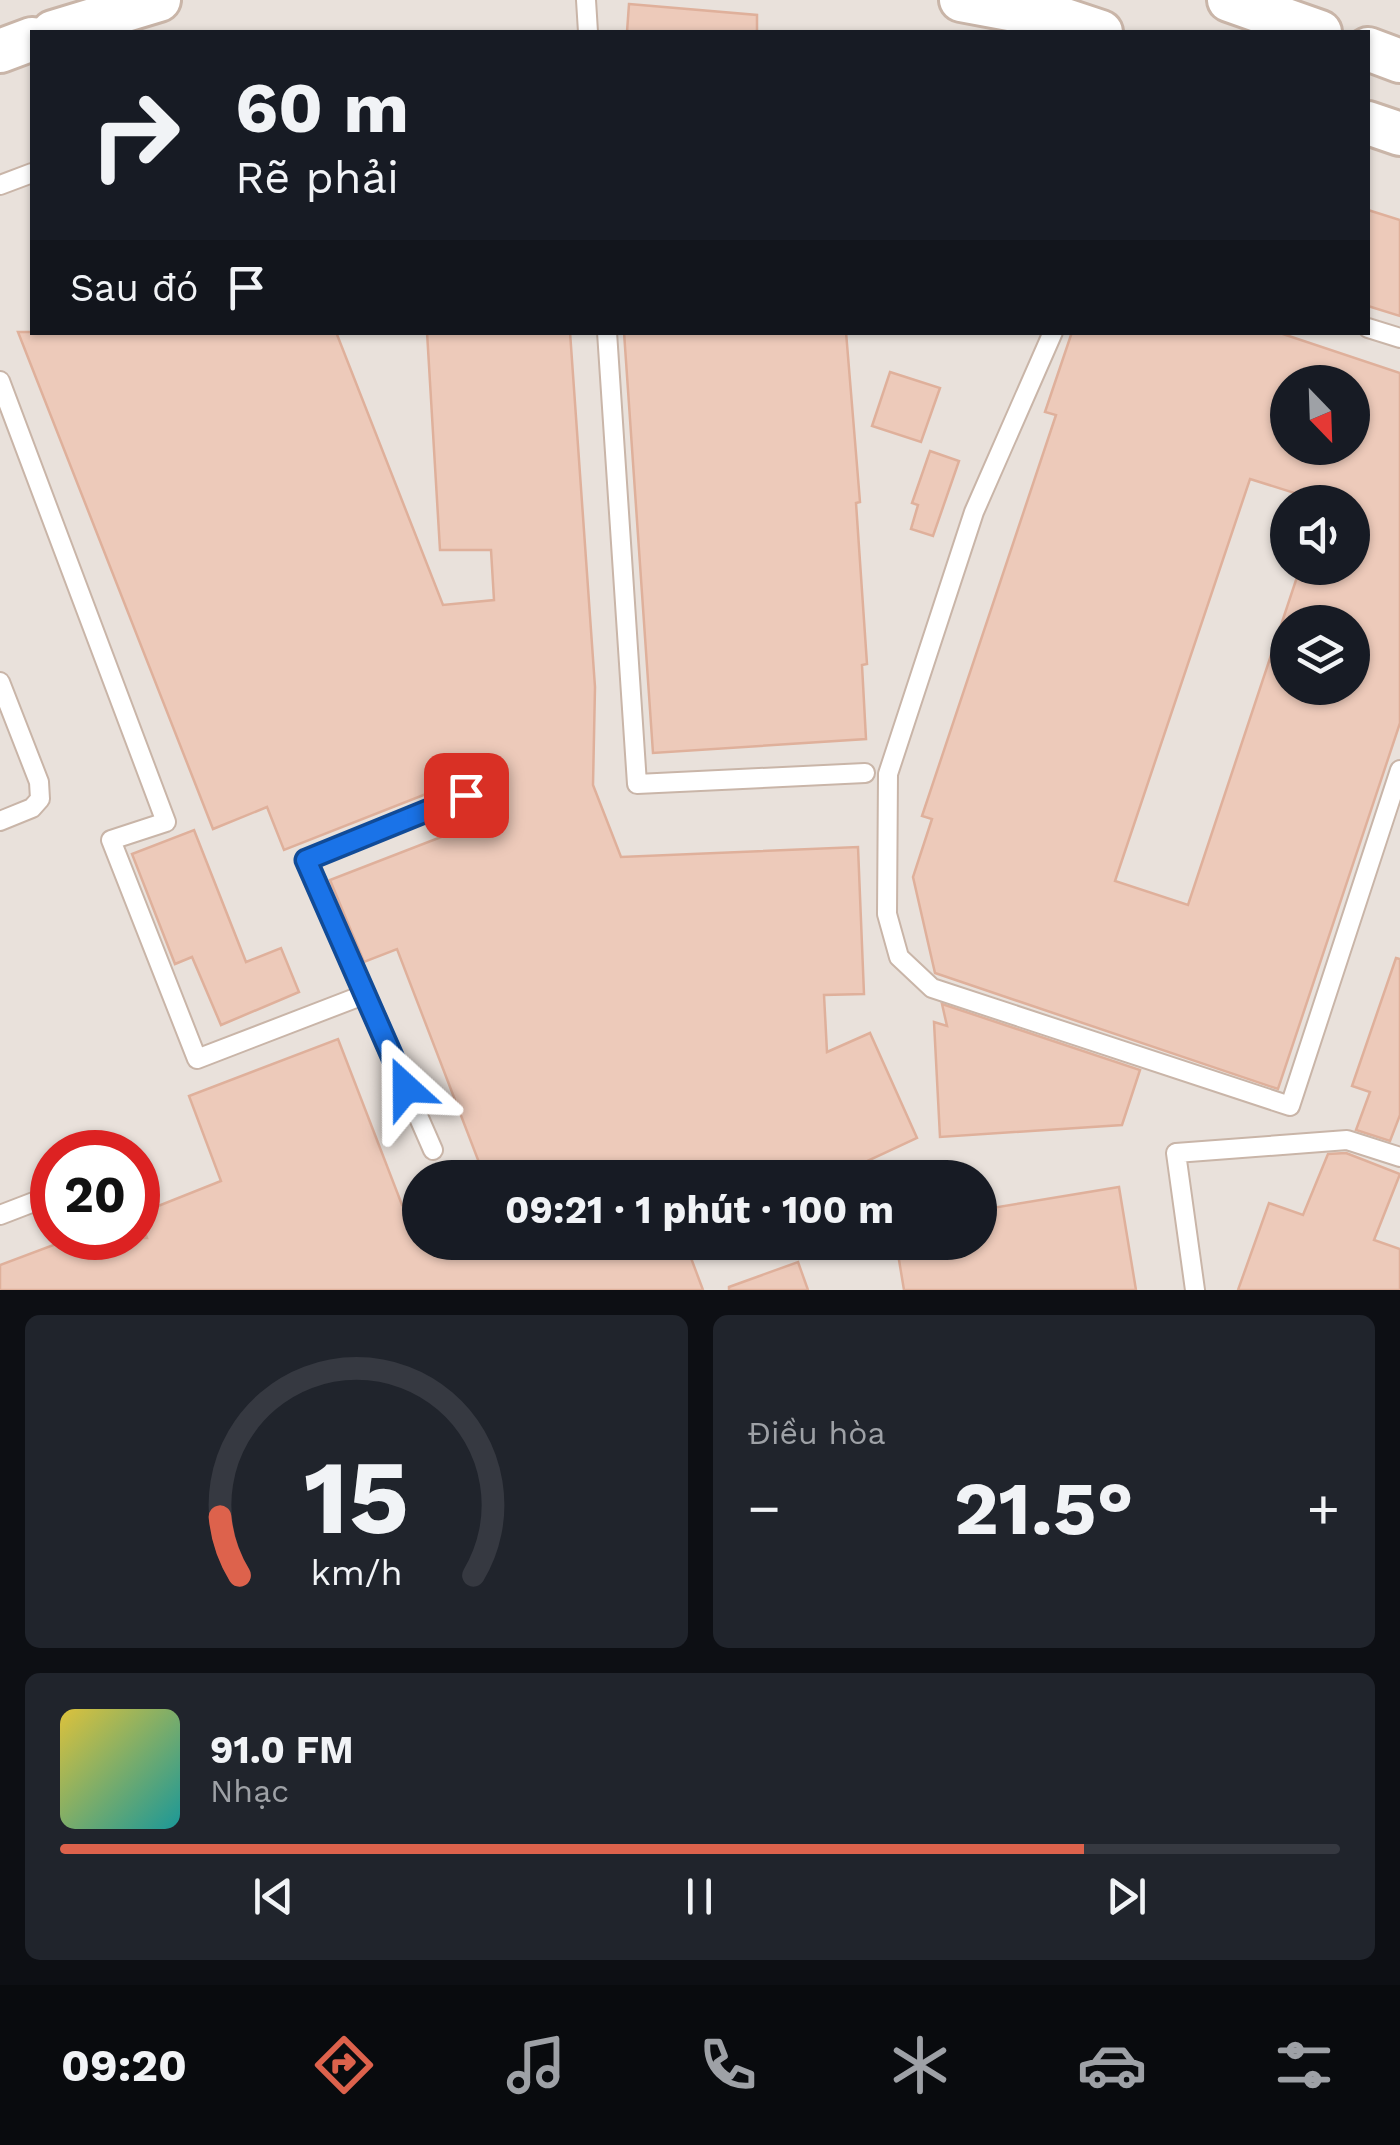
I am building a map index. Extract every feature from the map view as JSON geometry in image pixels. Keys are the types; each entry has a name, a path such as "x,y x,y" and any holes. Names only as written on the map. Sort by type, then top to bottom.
{"street":[{"path":"59,30 159,0"},
{"path":"962,0 1062,19 1095,30"},
{"path":"1229,0 1314,30"},
{"path":"0,50 30,41"},
{"path":"1370,50 1400,61"},
{"path":"1370,124 1400,134"}],"lane":[{"path":"586,0 588,30"},
{"path":"0,185 30,174"},
{"path":"1370,329 1400,338"},
{"path":"607,335 637,784 865,773"},
{"path":"1052,335 974,512 888,774 888,914 899,957 932,988 1290,1106 1400,770"},
{"path":"0,381 166,822 111,840 197,1059 366,994"},
{"path":"0,682 39,782 40,798 32,808 0,821"},
{"path":"433,1150 306,860 466,795"},
{"path":"1195,1290 1176,1153 1347,1140 1400,1157"},
{"path":"0,1215 30,1203"}],"shaded area":[{"path":"0,0 1400,0 1400,1290 0,1290"}],"building":[{"path":"629,4 757,15 757,30 627,30"},
{"path":"1370,211 1400,220 1400,316 1370,307"},
{"path":"18,332 337,335 443,605 494,600 491,550 440,550 427,335 570,335 595,687 593,785 621,857 858,847 864,994 824,995 827,1052 870,1033 917,1138 870,1160 478,1160 397,949 364,962 330,880 498,815 482,772 284,850 267,807 213,829"},
{"path":"624,335 846,335 860,502 856,503 867,664 862,665 866,739 653,753"},
{"path":"1071,335 1286,335 1400,373 1400,723 1278,1089 935,973 913,877 932,819 922,816 1056,415 1045,412"},
{"path":"890,372 940,388 921,442 872,426"},
{"path":"930,451 959,461 933,536 911,529 918,505 912,503"},
{"path":"194,830 246,962 281,948 299,992 221,1025 192,957 175,964 132,854"},
{"path":"1396,958 1400,959 1400,1115 1390,1141 1356,1130 1370,1092 1352,1086"},
{"path":"942,1004 1140,1070 1122,1125 940,1137 934,1022 947,1026"},
{"path":"338,1039 402,1205 402,1260 692,1260 703,1290 0,1290 0,1265 30,1254 30,1260 160,1260 160,1205 221,1181 189,1096"},
{"path":"1346,1153 1400,1174 1374,1240 1400,1249 1400,1290 1238,1290 1269,1203 1303,1215 1328,1154"},
{"path":"1119,1187 1136,1290 904,1290 899,1260 997,1260 997,1207"},
{"path":"798,1262 808,1290 729,1290 729,1287"}],"route":[{"path":"406,1088 306,860 466,795"}]}
